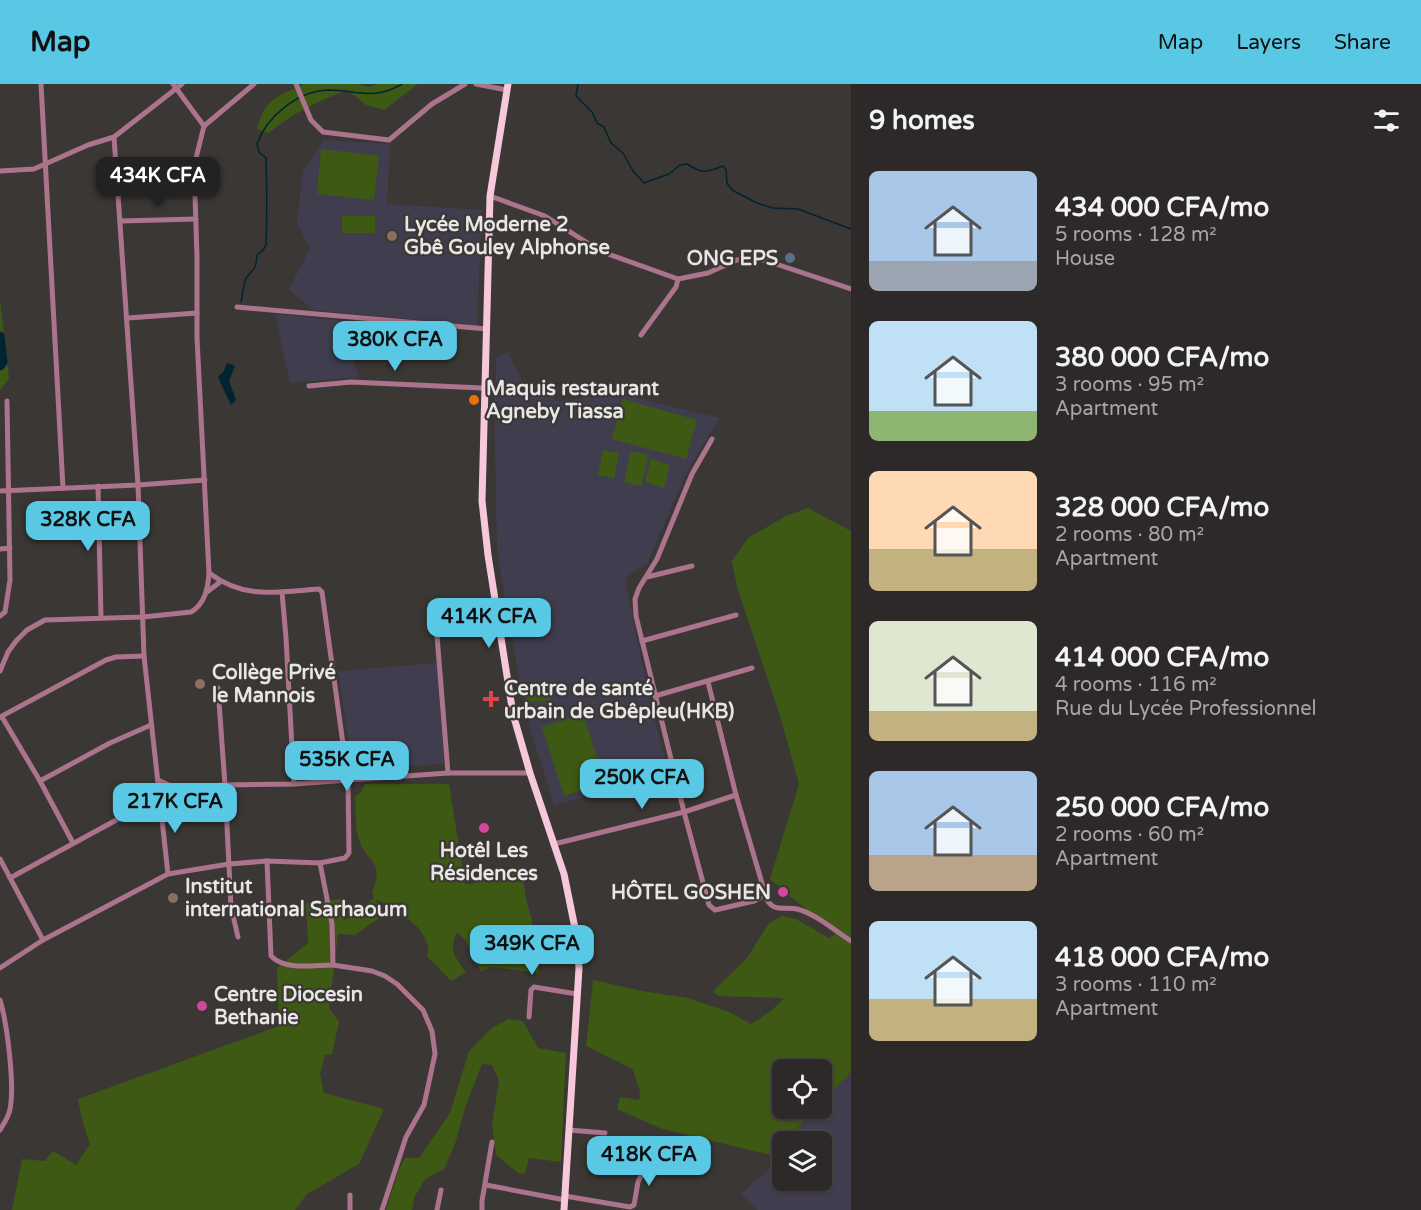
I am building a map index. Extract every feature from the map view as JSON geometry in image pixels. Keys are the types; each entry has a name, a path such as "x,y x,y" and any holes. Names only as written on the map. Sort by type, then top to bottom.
{"main road":[{"path":"508,87 490,196 482,501 497,617 513,714 564,874 577,938 577,994 564,1210"}],"street":[{"path":"41,84 63,488"},
{"path":"207,592 209,573 197,314 194,166 204,126 254,84"},
{"path":"296,84 311,120 323,132 389,140 432,104 465,84"},
{"path":"476,84 508,87"},
{"path":"0,171 34,169 88,145 114,137 177,86 204,126"},
{"path":"114,137 138,485 144,656 168,874"},
{"path":"490,196 545,216 597,249 678,279 708,273 737,260 751,257 851,289"},
{"path":"121,221 196,219"},
{"path":"641,335 676,287 678,279"},
{"path":"237,307 487,329"},
{"path":"128,318 197,314"},
{"path":"309,386 351,382 484,388"},
{"path":"0,616 5,612 10,580 7,401"},
{"path":"712,439 692,474 657,559 639,588 635,599 636,616 684,812 711,908 715,910 754,901 760,898 764,888"},
{"path":"0,491 205,480"},
{"path":"98,486 101,617"},
{"path":"0,549 10,548"},
{"path":"647,577 692,566"},
{"path":"0,968 43,940 168,874 229,864 267,861 320,863 345,858 349,853 348,780 322,592 319,589 253,593 220,582 209,573"},
{"path":"0,671 8,652 16,641 37,623 45,620 143,617 190,612 195,609 207,592 220,582"},
{"path":"282,592 294,784"},
{"path":"642,641 736,615"},
{"path":"448,773 436,623 440,618 497,617"},
{"path":"73,843 40,781 1,717 106,660 144,656"},
{"path":"655,696 752,668"},
{"path":"708,682 736,795 770,904 777,909 797,908 851,941"},
{"path":"218,688 231,907 238,938"},
{"path":"40,781 110,743 151,725"},
{"path":"10,878 174,788 294,784 448,773 530,773"},
{"path":"158,780 174,788"},
{"path":"554,844 684,812 736,795"},
{"path":"0,859 43,940"},
{"path":"267,861 271,956 277,962 285,965 333,965 372,971 385,976 398,984 423,1010 432,1031 435,1054 424,1105 406,1137 381,1210"},
{"path":"320,863 332,924 333,965"},
{"path":"529,1017 531,990 534,987 577,994"},
{"path":"0,1000 10,1058 11,1102 9,1114 0,1130"},
{"path":"568,1130 605,1133"},
{"path":"482,1210 492,1142"},
{"path":"486,1185 630,1207 634,1205 638,1182 654,1149"},
{"path":"437,1210 441,1190"},
{"path":"350,1195 350,1210"}],"shaded area":[{"name":"Lycée Moderne 2 Gbê Gouley Alphonse","path":"324,140 390,144 387,204 482,210 477,326 312,310 289,289 310,249 297,223 303,171"},
{"path":"275,314 344,321 358,377 290,383"},
{"path":"508,352 530,397 545,390 557,401 619,394 720,418 687,471 647,564 625,578 649,697 669,775 554,805 525,713 497,552 494,397 500,393 496,387 496,357"},
{"path":"437,663 444,764 353,769 338,671"},
{"path":"851,1072 851,1210 757,1210 741,1194 772,1166 772,1191 832,1191 832,1131 794,1131 806,1119 832,1119 832,1092"}],"green space":[{"path":"305,84 358,84 370,87 377,84 418,84 384,110 366,105 347,90 306,108 269,133 257,129 268,104 280,95"},
{"path":"321,149 379,156 374,200 317,194"},
{"path":"342,216 375,216 375,233 342,233"},
{"path":"0,300 9,378 0,391 0,366 3,362"},
{"path":"623,399 697,420 686,459 612,439"},
{"path":"603,450 619,453 614,479 598,475"},
{"path":"631,451 649,455 641,486 624,482"},
{"path":"651,459 670,465 664,488 645,482"},
{"path":"808,508 851,531 851,1072 832,1092 832,1059 772,1059 772,1119 806,1119 794,1131 772,1131 771,1155 662,1129 617,1109 620,1097 639,1100 640,1092 633,1069 586,1046 593,980 688,998 729,1012 751,1024 771,1011 784,998 718,996 713,991 747,958 769,923 782,916 796,919 829,938 835,934 770,879 799,784 781,719 737,587 732,561 748,538 786,516"},
{"path":"549,688 550,700 526,703 525,691"},
{"path":"583,714 605,783 564,796 542,727"},
{"path":"365,784 449,784 465,884 472,884 491,874 522,871 526,899 539,947 539,973 492,967 481,972 465,940 457,932 453,949 466,972 451,981 427,956 428,946 419,929 376,899 381,917 355,935 338,934 329,1008 339,1022 332,1054 325,1055 320,1074 324,1093 384,1109 359,1164 307,1194 295,1210 12,1210 22,1159 45,1161 53,1151 76,1165 90,1144 78,1099 279,1026 277,968 308,943 306,903 343,899 344,921 374,898 372,892 377,873 361,845 356,822 355,797"},
{"path":"508,1019 523,1021 538,1048 566,1053 561,1162 529,1158 525,1174 518,1173 496,1155 492,1125 499,1080 492,1065 482,1064 466,1105 455,1144 444,1169 425,1179 414,1198 412,1210 386,1210 399,1169 405,1158 419,1158 450,1113 469,1051 492,1028"}],"water":[{"path":"227,363 235,366 229,381 236,400 231,405 218,377 224,371"}],"waterway":[{"path":"241,302 246,279 255,268 257,255 266,245 266,158 259,152 257,144 268,124 295,100 317,91 374,93 402,84"},
{"path":"578,84 576,96 592,112 597,123 604,127 611,143 623,153 633,171 644,183 669,174 680,165 687,164 704,171 723,166 726,170 727,183 732,190 757,203 773,208 798,209 851,229"},
{"path":"0,336 3,362 0,366"}],"place":[{"name":"Lycée Moderne 2 Gbê Gouley Alphonse","path":"392,236"},
{"name":"ONG EPS","path":"790,258"},
{"name":"Maquis restaurant Agneby Tiassa","path":"474,400"},
{"name":"Collège Privé le Mannois","path":"200,684"},
{"name":"Centre de santé urbain de Gbêpleu(HKB)","path":"491,699"},
{"name":"Hotêl Les Résidences","path":"484,828"},
{"name":"HÔTEL GOSHEN","path":"783,892"},
{"name":"Institut international Sarhaoum","path":"173,898"},
{"name":"Centre Diocesin Bethanie","path":"202,1006"}]}
